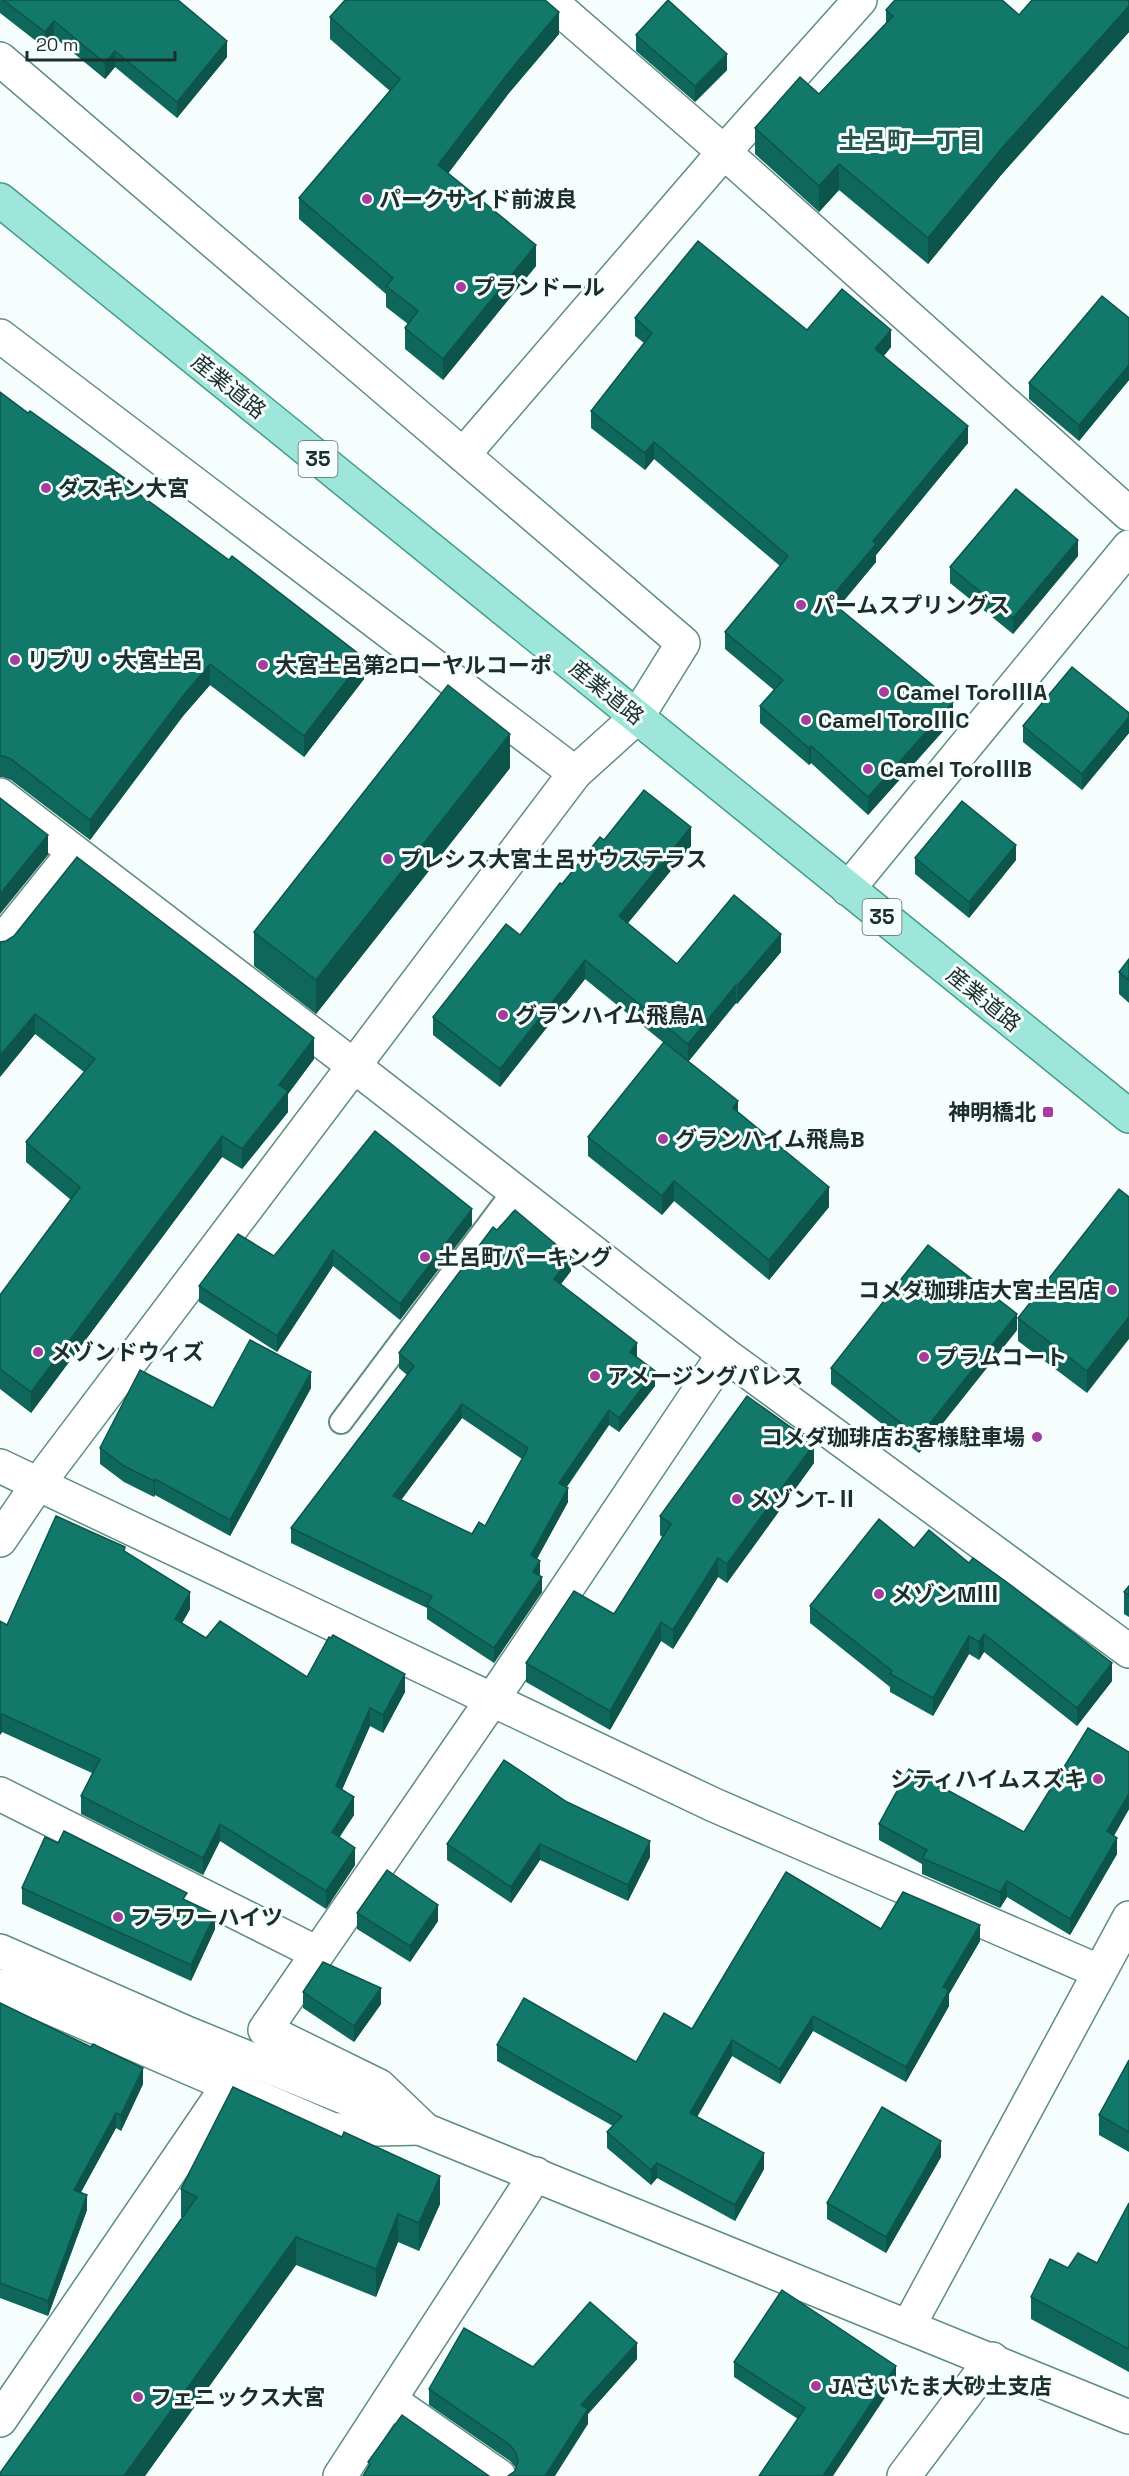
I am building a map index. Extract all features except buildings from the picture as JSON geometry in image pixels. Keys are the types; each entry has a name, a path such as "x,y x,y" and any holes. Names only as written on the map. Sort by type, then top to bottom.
{"main road":[{"name":"産業道路","path":"0,200 1129,1116"}],"street":[{"path":"549,0 724,152 1129,514"},
{"path":"463,455 724,152 860,0"},
{"path":"0,59 683,643 637,717 575,773 38,1484 0,1540"},
{"path":"0,336 575,773"},
{"path":"848,889 1129,547"},
{"path":"0,795 354,1066 724,1354 1129,1652"},
{"path":"0,944 74,852"},
{"path":"423,2128 379,2086 265,2031 492,1700 724,1354"},
{"path":"0,1466 714,1805 1098,1971"},
{"path":"0,1794 317,1953"},
{"path":"908,2328 1098,1971 1129,1918"},
{"path":"0,1951 189,2034 1129,2417"},
{"path":"0,1986 333,2130 423,2128"},
{"path":"0,2420 228,2086"},
{"path":"340,2476 536,2174"},
{"path":"904,2476 992,2360"},
{"path":"390,2400 500,2476"}],"lane":[{"path":"341,1422 514,1191"}],"place":[{"name":"パークサイド前波良","path":"367,199"},
{"name":"プランドール","path":"461,287"},
{"name":"ダスキン大宮","path":"46,488"},
{"name":"パームスプリングス","path":"801,605"},
{"name":"リブリ・大宮土呂","path":"15,660"},
{"name":"大宮土呂第2ローヤルコーポ","path":"263,665"},
{"name":"Camel ToroⅢA","path":"884,692"},
{"name":"Camel ToroⅢC","path":"806,720"},
{"name":"Camel ToroⅢB","path":"868,769"},
{"name":"プレシス大宮土呂サウステラス","path":"388,859"},
{"name":"グランハイム飛鳥A","path":"503,1015"},
{"name":"神明橋北","path":"1048,1112"},
{"name":"グランハイム飛鳥B","path":"663,1139"},
{"name":"土呂町パーキング","path":"425,1257"},
{"name":"コメダ珈琲店大宮土呂店","path":"1112,1290"},
{"name":"メゾンドウィズ","path":"38,1352"},
{"name":"プラムコート","path":"924,1357"},
{"name":"アメージングパレス","path":"595,1376"},
{"name":"コメダ珈琲店お客様駐車場","path":"1037,1437"},
{"name":"メゾンT-Ⅱ","path":"737,1499"},
{"name":"メゾンMⅢ","path":"879,1594"},
{"name":"シティハイムスズキ","path":"1098,1779"},
{"name":"フラワーハイツ","path":"118,1917"},
{"name":"JAさいたま大砂土支店","path":"816,2386"},
{"name":"フェニックス大宮","path":"138,2397"}],"district":[{"name":"土呂町一丁目","path":"911,141"}]}
